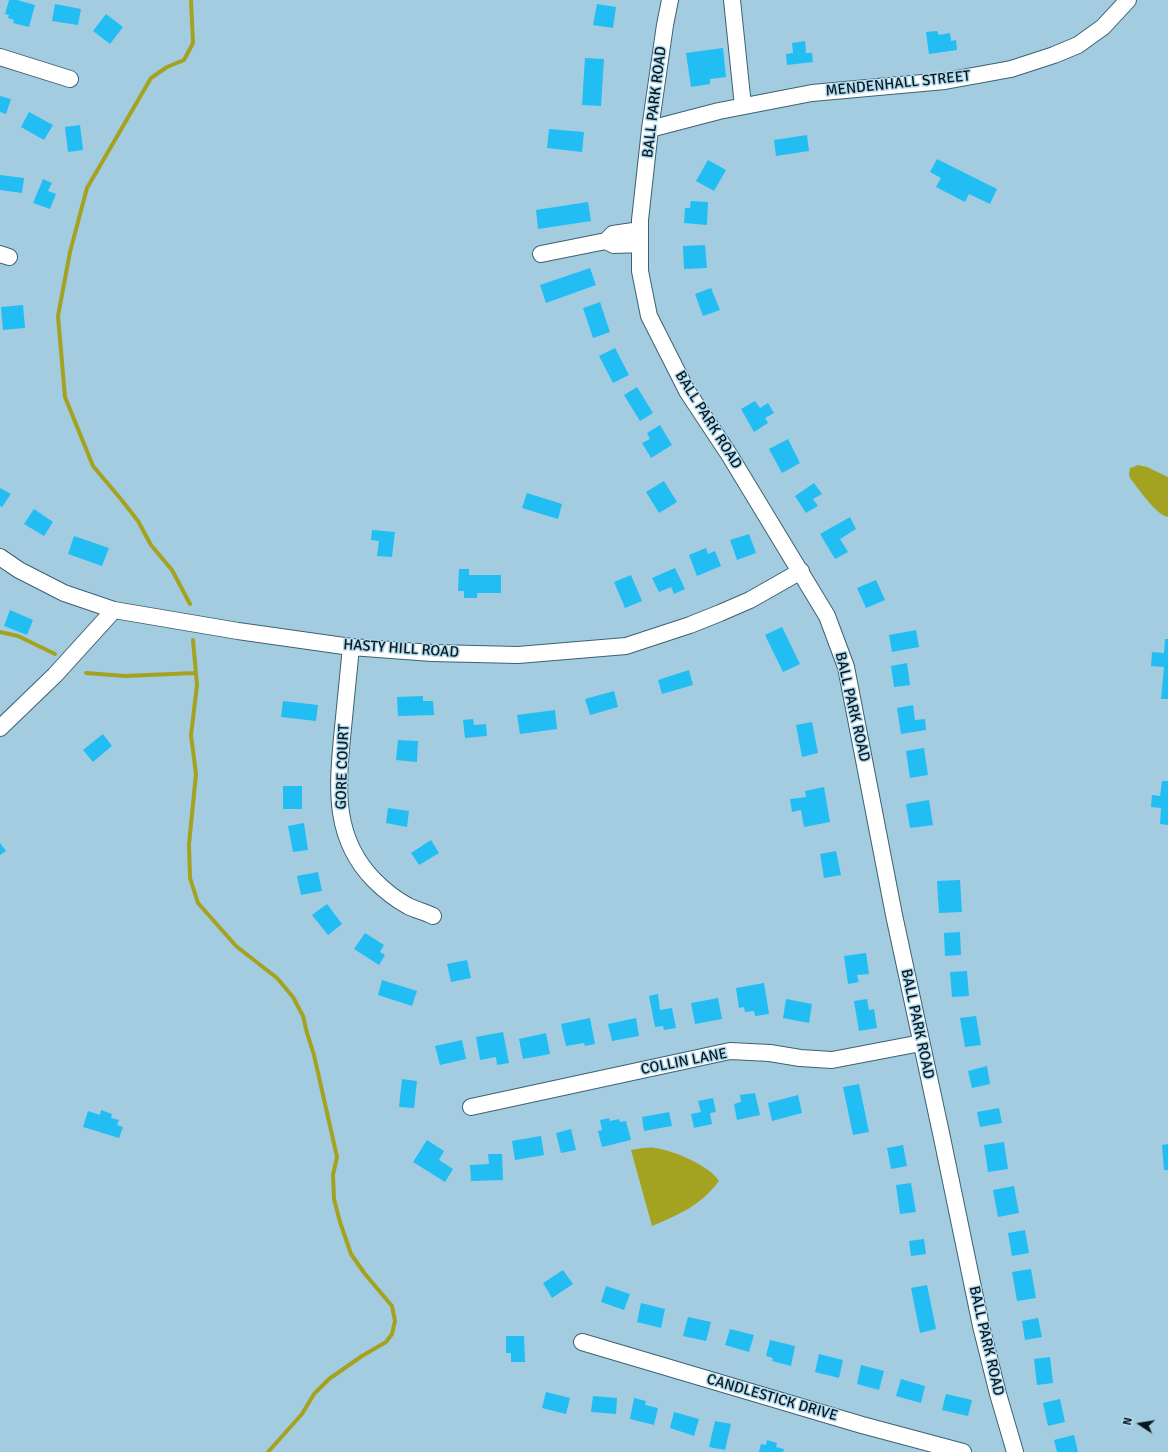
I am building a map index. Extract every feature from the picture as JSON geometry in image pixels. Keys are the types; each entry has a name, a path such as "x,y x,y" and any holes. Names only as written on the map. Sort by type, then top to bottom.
{"street":[{"name":"BALL PARK ROAD","path":"670,0 650,129 640,220 640,271 649,316 687,391 730,456 827,616 846,667 894,915 981,1326 1014,1452"},
{"path":"732,0 743,106"},
{"name":"MENDENHALL STREET","path":"650,129 718,111 812,93 946,81 1011,69 1054,55 1078,45 1103,27 1128,0"},
{"path":"0,57 70,79"},
{"path":"541,254 606,241 614,245 640,237"},
{"name":"HASTY HILL ROAD","path":"0,557 19,570 64,592 114,610 238,631 351,647 432,653 518,655 626,646 690,625 720,613 750,600 801,571"},
{"path":"0,728 55,675 114,610"},
{"name":"GORE COURT","path":"351,647 340,763 339,796 342,822 350,845 363,868 386,891 408,906 433,916"},
{"name":"COLLIN LANE","path":"471,1107 730,1051 770,1053 800,1058 832,1060 921,1043"},
{"name":"CANDLESTICK DRIVE","path":"582,1342 862,1425 962,1452"}],"shaded area":[{"path":"1138,465 1147,467 1168,477 1168,517 1163,515 1153,506 1130,478 1130,468"},
{"path":"643,1148 663,1149 681,1155 700,1164 719,1181 712,1190 697,1203 652,1226 631,1150"}],"building":[{"path":"9,0 17,0 35,5 29,27 13,23 14,20 8,18 9,15 5,14"},
{"path":"55,4 81,9 78,25 52,21"},
{"path":"597,4 616,7 613,28 593,25"},
{"path":"106,14 123,27 110,44 93,31"},
{"path":"937,31 939,35 950,33 951,41 956,40 957,50 929,54 926,32"},
{"path":"805,41 806,53 812,53 813,62 787,65 786,54 793,53 792,43"},
{"path":"723,48 726,77 710,79 710,84 691,87 686,53"},
{"path":"585,58 604,59 601,106 582,105"},
{"path":"0,96 11,99 6,114 0,112"},
{"path":"29,112 53,125 44,140 21,127"},
{"path":"80,125 83,150 68,152 65,127"},
{"path":"549,129 584,132 582,152 547,148"},
{"path":"807,135 809,151 776,156 774,140"},
{"path":"937,159 997,189 990,204 969,194 965,202 936,187 941,178 930,172"},
{"path":"708,160 726,170 714,191 696,181"},
{"path":"0,175 24,178 22,193 0,190"},
{"path":"43,179 52,183 48,191 56,194 50,209 33,203"},
{"path":"691,201 708,202 707,225 684,223 685,208 690,208"},
{"path":"588,202 591,221 538,229 536,210"},
{"path":"705,245 707,268 684,269 683,246"},
{"path":"590,268 596,285 546,303 540,285"},
{"path":"711,288 720,310 703,316 695,294"},
{"path":"600,302 610,332 593,338 583,308"},
{"path":"23,305 25,328 3,330 1,307"},
{"path":"615,348 629,375 613,383 599,356"},
{"path":"637,387 653,413 640,421 624,395"},
{"path":"755,401 760,408 768,403 774,413 765,418 768,423 754,432 741,409"},
{"path":"660,425 672,445 651,458 642,443 650,439 647,433"},
{"path":"788,439 800,463 782,473 769,449"},
{"path":"664,481 677,502 659,513 646,492"},
{"path":"814,483 822,494 813,499 818,506 806,513 795,496"},
{"path":"0,488 11,494 2,507 0,506"},
{"path":"527,493 562,504 558,519 522,508"},
{"path":"34,509 53,522 44,536 24,524"},
{"path":"850,517 856,529 840,539 848,552 835,559 820,534"},
{"path":"372,530 395,532 392,557 377,556 379,541 371,540"},
{"path":"749,534 756,553 737,560 730,540"},
{"path":"74,536 109,548 102,566 68,554"},
{"path":"706,548 708,554 715,551 721,566 697,576 689,555"},
{"path":"675,568 685,589 674,594 671,587 659,592 652,578"},
{"path":"459,569 469,569 469,575 501,575 501,593 477,593 477,598 464,598 464,591 458,591"},
{"path":"631,575 642,601 625,608 614,582"},
{"path":"876,580 885,600 866,608 857,588"},
{"path":"10,610 33,620 27,635 4,626"},
{"path":"782,627 800,664 783,672 765,635"},
{"path":"916,630 919,647 892,652 889,635"},
{"path":"1165,639 1168,639 1168,699 1161,699 1164,667 1151,666 1152,652 1164,653"},
{"path":"907,663 910,685 894,687 891,666"},
{"path":"689,670 693,685 662,694 658,680"},
{"path":"614,691 618,707 590,715 585,699"},
{"path":"423,696 423,701 433,701 434,715 398,716 397,697"},
{"path":"283,701 318,705 316,721 281,717"},
{"path":"913,705 915,720 925,719 926,730 901,734 897,708"},
{"path":"555,710 557,729 520,734 517,715"},
{"path":"473,719 474,725 486,724 487,736 465,738 463,720"},
{"path":"812,722 818,753 802,757 796,725"},
{"path":"103,734 112,746 93,762 83,750"},
{"path":"398,740 418,741 417,762 396,760"},
{"path":"924,748 928,775 910,778 906,751"},
{"path":"1162,781 1168,781 1168,825 1160,824 1161,808 1151,807 1152,795 1160,796"},
{"path":"283,786 302,786 302,809 283,809"},
{"path":"824,787 830,822 804,827 801,810 792,812 790,799 806,797 805,791"},
{"path":"929,800 933,825 910,828 906,804"},
{"path":"388,808 409,811 407,827 386,823"},
{"path":"304,823 308,850 293,852 288,826"},
{"path":"431,840 439,853 419,865 411,853"},
{"path":"0,843 6,851 0,855"},
{"path":"836,851 841,875 824,878 820,854"},
{"path":"318,872 322,891 301,895 297,876"},
{"path":"960,880 962,912 939,913 937,881"},
{"path":"327,904 342,924 328,935 312,915"},
{"path":"960,932 961,955 945,956 944,933"},
{"path":"365,933 384,945 380,952 385,955 379,965 354,949"},
{"path":"866,953 869,974 857,975 859,982 848,984 844,956"},
{"path":"467,960 471,978 451,982 447,964"},
{"path":"967,971 969,996 952,997 950,972"},
{"path":"382,980 417,991 412,1006 378,995"},
{"path":"764,983 769,1014 755,1016 754,1011 745,1012 744,1007 739,1008 736,988"},
{"path":"658,994 660,1010 672,1008 676,1028 664,1030 663,1026 655,1027 649,996"},
{"path":"718,998 722,1019 695,1024 691,1003"},
{"path":"786,999 812,1004 809,1023 783,1018"},
{"path":"867,999 869,1010 874,1009 877,1028 859,1031 854,1001"},
{"path":"976,1016 981,1045 965,1047 960,1018"},
{"path":"590,1018 595,1044 585,1046 584,1043 566,1046 561,1024"},
{"path":"636,1018 639,1036 612,1041 608,1024"},
{"path":"503,1032 509,1063 497,1065 496,1057 480,1060 476,1037"},
{"path":"546,1033 550,1054 523,1059 519,1039"},
{"path":"462,1040 466,1059 440,1065 435,1046"},
{"path":"987,1066 990,1084 972,1088 968,1071"},
{"path":"402,1079 417,1081 414,1108 399,1107"},
{"path":"859,1084 869,1132 853,1135 843,1087"},
{"path":"755,1093 760,1115 737,1120 734,1104 741,1102 740,1095"},
{"path":"798,1095 802,1113 772,1121 768,1103"},
{"path":"713,1098 716,1112 710,1113 712,1124 694,1128 691,1114 701,1112 698,1101"},
{"path":"999,1108 1002,1123 980,1127 977,1112"},
{"path":"101,1110 112,1114 111,1118 119,1120 117,1125 123,1127 119,1138 83,1127 88,1111 100,1115"},
{"path":"669,1112 672,1126 644,1131 642,1117"},
{"path":"609,1118 610,1121 619,1119 620,1122 626,1121 631,1140 602,1147 598,1131 602,1130 600,1120"},
{"path":"571,1129 576,1150 561,1153 556,1133"},
{"path":"541,1136 544,1155 515,1160 512,1141"},
{"path":"427,1140 444,1151 439,1160 453,1169 445,1182 413,1162"},
{"path":"1004,1142 1008,1169 988,1172 984,1145"},
{"path":"1168,1144 1168,1170 1164,1170 1162,1145"},
{"path":"903,1145 907,1166 891,1169 887,1148"},
{"path":"488,1154 502,1154 503,1180 471,1181 470,1165 489,1164"},
{"path":"911,1183 916,1212 900,1214 896,1185"},
{"path":"1014,1186 1019,1213 998,1217 993,1190"},
{"path":"1025,1230 1029,1253 1012,1256 1008,1233"},
{"path":"924,1239 926,1254 911,1256 909,1241"},
{"path":"1031,1269 1036,1298 1017,1301 1012,1272"},
{"path":"563,1270 573,1284 552,1298 543,1283"},
{"path":"927,1285 936,1329 920,1333 911,1288"},
{"path":"606,1286 630,1294 624,1310 601,1302"},
{"path":"641,1303 665,1309 661,1328 637,1322"},
{"path":"688,1317 711,1322 706,1341 683,1336"},
{"path":"1038,1318 1042,1337 1025,1340 1022,1321"},
{"path":"730,1329 754,1335 749,1352 725,1345"},
{"path":"506,1336 524,1336 525,1362 511,1362 511,1353 506,1353"},
{"path":"770,1340 795,1346 791,1366 772,1361 773,1358 766,1356"},
{"path":"819,1354 843,1360 839,1378 815,1372"},
{"path":"1050,1357 1053,1383 1037,1385 1034,1359"},
{"path":"861,1365 884,1371 879,1390 857,1384"},
{"path":"901,1379 925,1386 921,1403 896,1396"},
{"path":"546,1392 570,1398 566,1414 542,1408"},
{"path":"946,1394 972,1400 968,1416 942,1410"},
{"path":"593,1396 617,1398 616,1414 591,1412"},
{"path":"634,1398 646,1401 645,1405 658,1408 654,1425 630,1419"},
{"path":"1060,1399 1065,1422 1048,1426 1043,1403"},
{"path":"674,1412 699,1419 694,1436 670,1428"},
{"path":"715,1421 731,1424 725,1450 709,1447"},
{"path":"1074,1435 1078,1452 1057,1452 1054,1440"},
{"path":"767,1440 777,1443 776,1447 784,1449 783,1452 759,1452 761,1444 766,1445"}],"waterway":[{"path":"190,604 172,570 151,545 138,521 93,466 65,397 58,316 70,252 87,188 151,78 167,67 184,60 193,43 191,0"},
{"path":"0,632 18,636 55,654"},
{"path":"193,640 197,685 191,735 196,774 189,844 190,878 198,903 236,946 277,978 293,997 303,1016 314,1055 337,1157 333,1175 334,1199 340,1222 351,1254 365,1274 392,1306 395,1321 392,1334 386,1342 362,1356 329,1379 314,1394 302,1414 268,1452"},
{"path":"86,673 125,676 195,673"}]}
